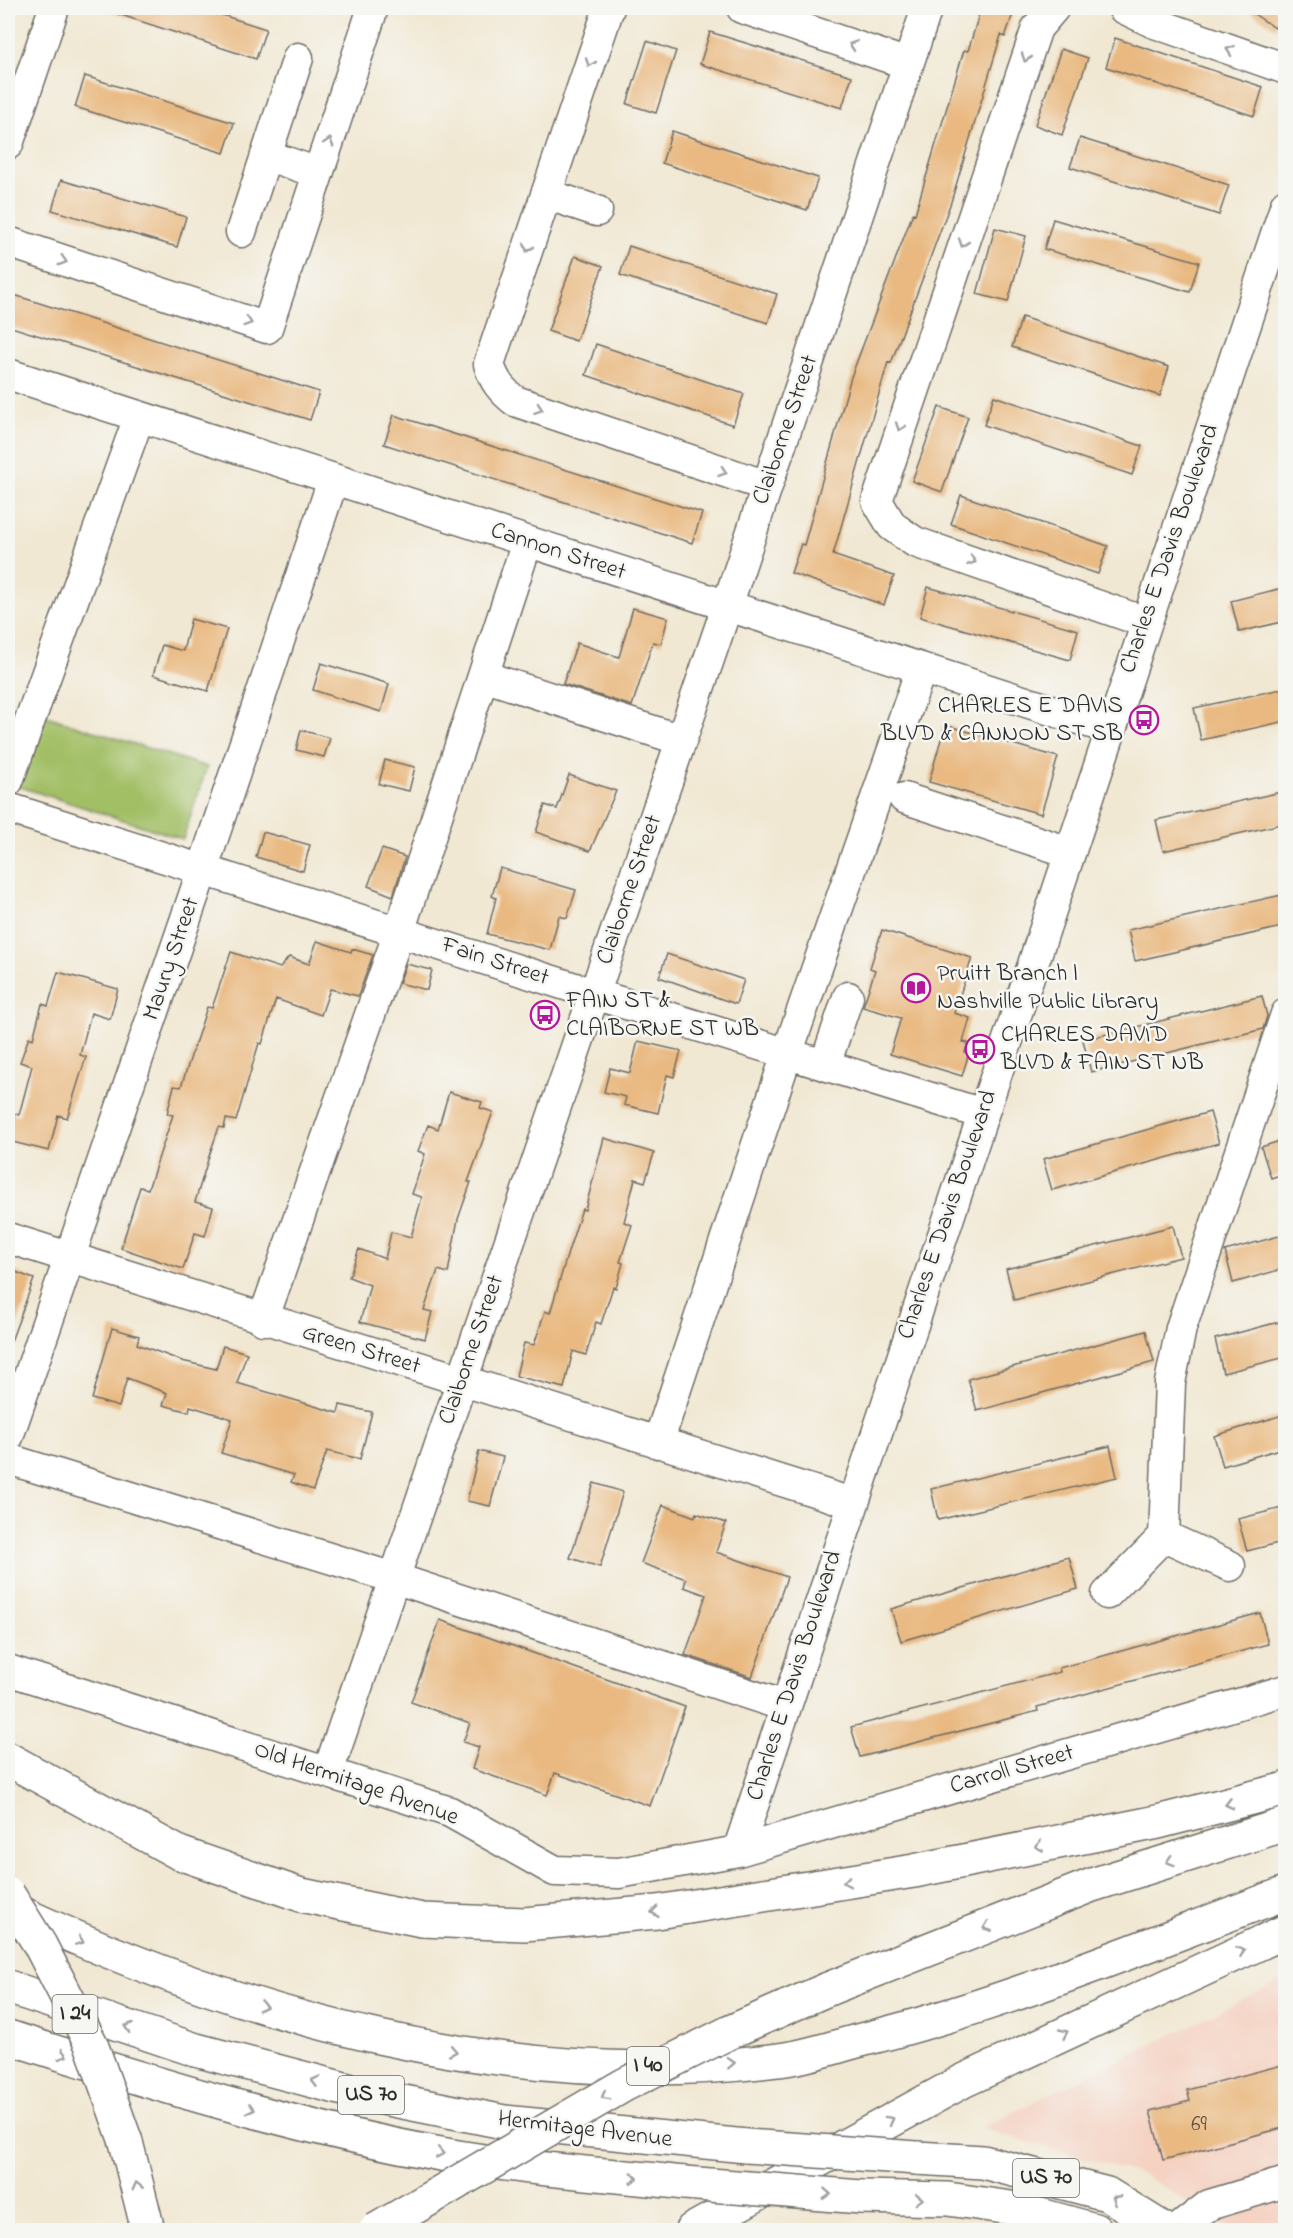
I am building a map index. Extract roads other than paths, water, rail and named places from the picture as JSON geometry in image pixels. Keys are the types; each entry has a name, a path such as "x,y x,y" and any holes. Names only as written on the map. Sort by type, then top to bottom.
{"main road":[{"path":"8,1759 179,1853 301,1895 422,1920 524,1924 657,1912 914,1871 1158,1822 1286,1789"},
{"path":"376,2230 624,2085 730,2032 828,1989 1092,1885 1286,1824"},
{"name":"I 40","path":"8,1907 80,1941 253,2003 374,2036 483,2056 574,2065 673,2067 780,2060 949,2017 1286,1893"},
{"name":"I 24","path":"8,1894 40,1946 91,2044 126,2142 148,2230"},
{"path":"692,2230 963,2081 1286,1931"},
{"name":"Hermitage Avenue","path":"8,1987 196,2050 363,2094 504,2122 746,2146 983,2162 1107,2194 1165,2230"},
{"name":"Hermitage Avenue","path":"8,2037 157,2084 334,2130 435,2152 685,2183 861,2197 948,2199 1018,2209 1095,2230"}],"street":[{"path":"8,144 54,8"},
{"path":"8,242 267,328 373,8"},
{"path":"609,8 489,364 501,390 515,401 767,486"},
{"path":"742,8 908,64"},
{"name":"Claiborne Street","path":"328,1772 727,606 927,8"},
{"path":"1054,8 1037,28 877,501 892,526 915,542 1145,622"},
{"path":"1123,8 1152,22 1286,69"},
{"path":"241,232 298,58"},
{"path":"266,155 318,173"},
{"path":"546,194 597,211"},
{"name":"Charles E Davis Boulevard","path":"738,1851 1145,622 1277,257 1286,204"},
{"name":"Cannon Street","path":"8,374 1110,729"},
{"path":"8,781 139,417"},
{"name":"Maury Street","path":"8,1437 203,869 333,480"},
{"path":"263,1320 399,932 527,542"},
{"path":"658,1443 787,1054 921,669"},
{"path":"483,676 681,740"},
{"path":"904,798 1069,852"},
{"name":"Fain Street","path":"8,808 594,994 983,1114"},
{"path":"825,1065 848,997"},
{"path":"1107,1594 1164,1536 1170,1383 1181,1328 1286,1014"},
{"name":"Green Street","path":"8,1238 263,1320 852,1503"},
{"path":"8,1459 394,1578 785,1706"},
{"path":"1164,1536 1230,1566"},
{"name":"Old Hermitage Avenue","path":"8,1670 450,1812 555,1871 619,1873 738,1851"},
{"name":"Carroll Street","path":"738,1851 1286,1689"},
{"path":"1177,2230 1209,2205 1286,2182"}],"place":[{"name":"CHARLES E DAVIS BLVD & CANNON ST SB","path":"1144,720"},
{"name":"Pruitt Branch | Nashville Public Library","path":"916,988"},
{"name":"FAIN ST & CLAIBORNE ST WB","path":"545,1015"},
{"name":"CHARLES DAVID BLVD & FAIN ST NB","path":"980,1049"}]}
